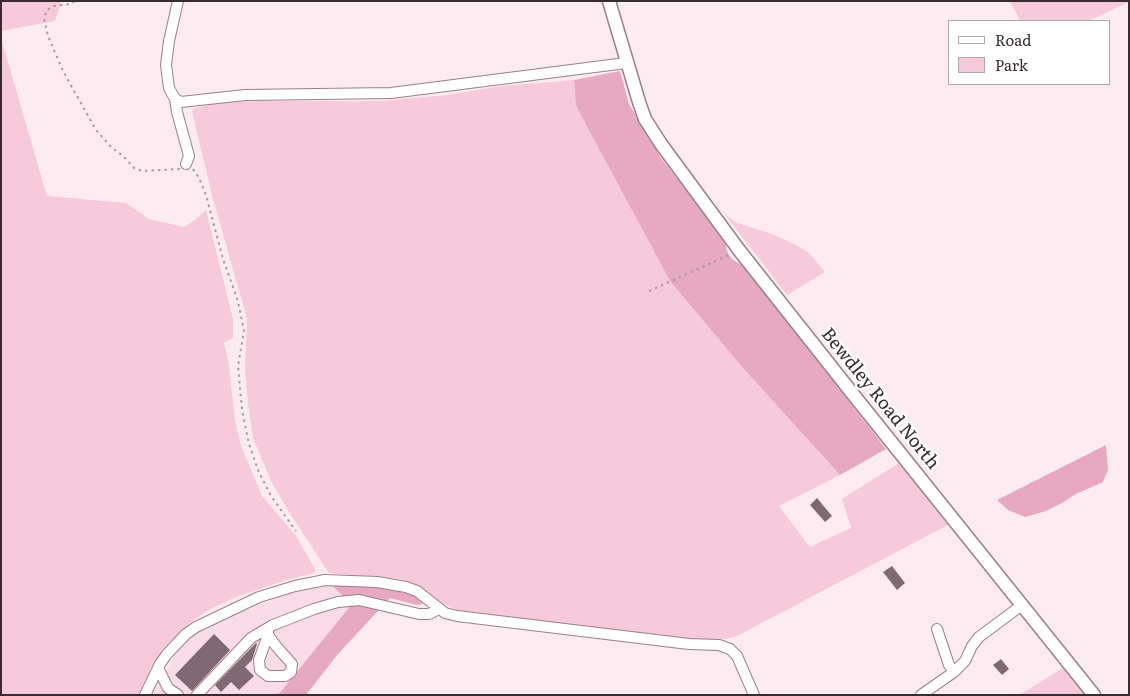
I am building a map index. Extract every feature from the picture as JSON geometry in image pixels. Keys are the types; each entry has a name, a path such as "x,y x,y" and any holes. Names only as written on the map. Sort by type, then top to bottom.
{"main road":[{"name":"Bewdley Road North","path":"609,1 626,63 645,119 661,144 739,250 1094,695"}],"street":[{"path":"178,1 166,65 169,88 175,99 189,156 186,164"},
{"path":"175,99 181,102 245,95 391,93 626,63"},
{"path":"145,695 158,668 177,643 196,627 259,597 325,580 396,584 417,592 445,613 466,617 689,644 719,645 730,649 737,656 754,695"},
{"path":"197,695 251,638 324,606 353,600 366,601 419,614 429,614 440,609"},
{"path":"921,695 954,672 964,661 979,637 1022,605"},
{"path":"937,629 954,672"},
{"path":"158,668 168,688 178,695"}],"path":[{"path":"74,1 71,4 54,6 47,10 44,18 48,36 63,70 96,130 134,168 142,171 179,170 186,164 200,178 223,259 238,301 244,331 238,366 242,410 249,444 258,470 271,496 296,531"},
{"path":"650,291 739,250"}],"shaded area":[{"path":"620,71 629,104 661,158 727,243 726,249 729,255 733,260 744,266 886,449 840,475 742,367 670,281 576,106 574,80"},
{"path":"1106,445 1108,470 1103,482 1076,494 1062,503 1046,511 1025,517 1008,510 997,500"},
{"path":"329,583 353,604 278,695 152,695 183,643 205,625 288,594"},
{"path":"329,583 361,584 410,592 423,604 417,605 390,598 338,654 306,695 278,695 352,604"}],"green space":[{"path":"1,1 62,1 55,21 1,31"},
{"path":"1010,1 1129,1 1090,20 1020,20"},
{"path":"1,38 47,196 126,203 149,219 184,227 206,210 233,319 233,338 224,343 229,364 235,421 241,446 262,496 296,536 315,569 315,573 286,580 236,597 210,609 191,622 163,648 140,695 1,695"},
{"path":"574,80 576,106 670,281 742,367 840,475 779,506 810,547 851,528 842,499 899,463 948,525 735,637 718,640 692,640 457,610 440,602 413,583 400,579 329,573 271,481 253,438 245,370 246,315 213,199 192,111 195,108 222,102 382,101 447,95 502,86"},
{"path":"723,212 735,222 772,234 798,246 809,253 825,272 787,295"},
{"path":"1064,667 1086,695 1020,695"}],"building":[{"path":"817,498 832,516 825,522 810,505"},
{"path":"892,566 905,583 897,590 883,572"},
{"path":"214,634 230,650 192,691 175,675"},
{"path":"256,643 252,660 245,667 254,676 239,690 231,682 221,692 215,685"},
{"path":"1001,659 1009,669 1002,675 993,665"}]}
